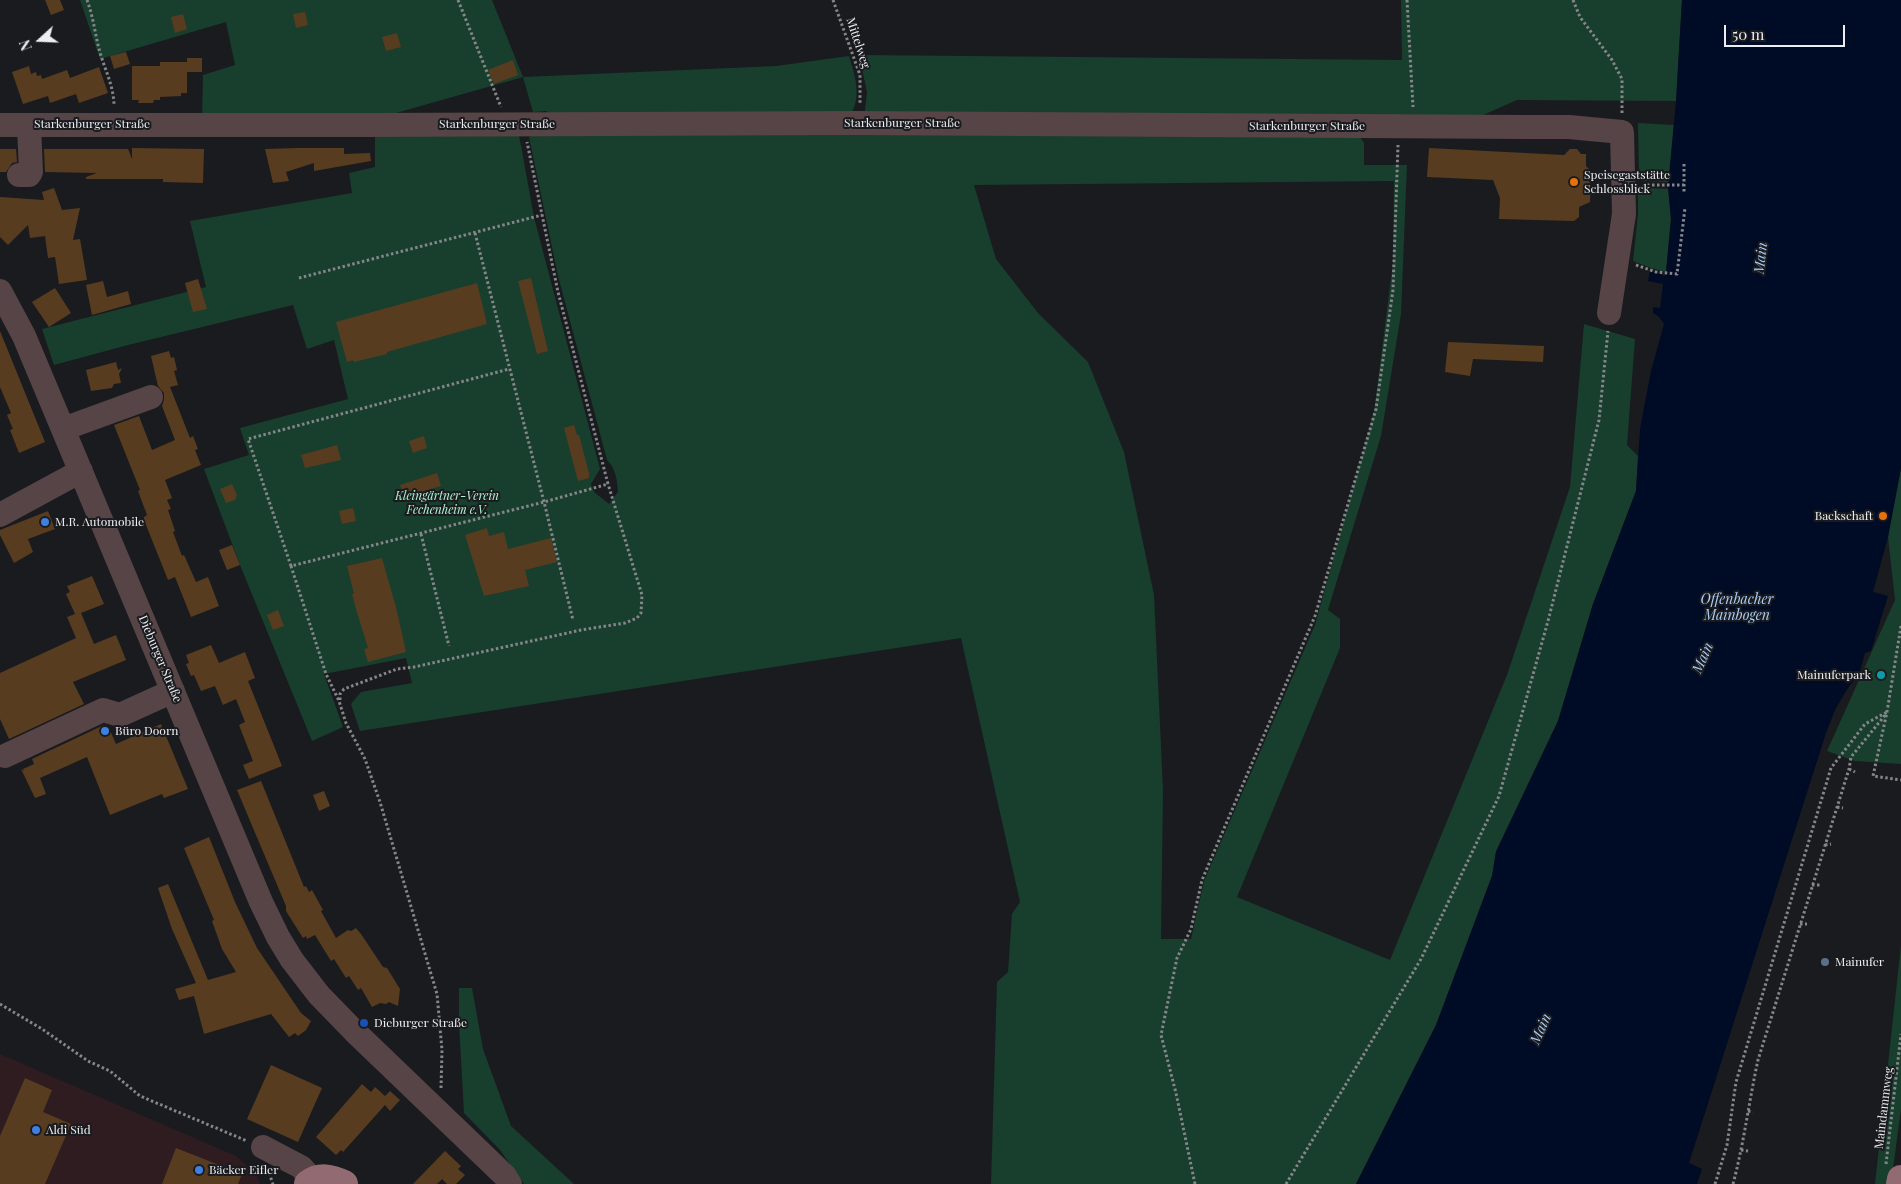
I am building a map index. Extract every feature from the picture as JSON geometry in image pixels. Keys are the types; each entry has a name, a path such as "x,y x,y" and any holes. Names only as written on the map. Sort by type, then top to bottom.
{"main road":[{"path":"310,1182 328,1178 344,1184"}],"street":[{"name":"Starkenburger Straße","path":"0,125 856,123 1406,126 1569,128 1622,132"},
{"path":"19,175 29,175 31,172 29,125"},
{"path":"1609,312 1624,214 1622,132"},
{"name":"Dieburger Straße","path":"0,291 24,336 261,902 278,936 292,960 319,995 505,1176 510,1184"},
{"path":"63,429 151,397"},
{"path":"0,515 81,471"},
{"path":"5,756 103,710 120,715 173,692"},
{"path":"263,1147 301,1167 310,1182"}],"path":[{"path":"88,0 100,51 114,97 113,124"},
{"path":"340,701 340,694 344,689 397,669 581,630 625,623 637,618 641,613 642,595 608,484 558,292 526,137 516,124 458,0"},
{"name":"Mittelweg","path":"833,0 860,75 861,99 856,123"},
{"path":"1195,1184 1162,1035 1176,958 1191,929 1202,880 1316,616 1376,409 1393,290 1406,126 1407,0"},
{"path":"1573,0 1580,17 1612,60 1622,79 1622,132"},
{"path":"1684,164 1684,193"},
{"path":"1623,185 1684,185"},
{"path":"1617,258 1656,272 1677,274 1685,208"},
{"path":"299,278 475,234 542,215"},
{"path":"475,234 544,502 572,620"},
{"path":"1286,1184 1421,958 1498,796 1548,621 1599,420 1609,312"},
{"path":"429,1104 441,1090 442,1050 437,994 380,802 365,759 346,723 340,701 326,674 248,440 509,369"},
{"path":"291,566 608,484"},
{"path":"420,534 449,646"},
{"path":"1901,626 1887,712 1873,776 1901,780"},
{"path":"1733,1184 1766,1036 1791,962 1800,924 1849,769 1851,757 1887,712"},
{"path":"1715,1184 1727,1145 1736,1082 1831,768 1865,724 1887,712"},
{"path":"1849,769 1855,772"},
{"path":"1837,807 1843,808"},
{"path":"1825,845 1831,844"},
{"path":"1812,885 1821,885"},
{"path":"1800,924 1807,924"},
{"path":"1777,1000 1782,1000"},
{"path":"0,1004 42,1029 88,1061 110,1071 140,1096 263,1147"},
{"name":"Maindammweg","path":"1896,1176 1901,1034"},
{"path":"1766,1036 1770,1038"},
{"path":"1748,1111 1753,1112"},
{"path":"1741,1150 1748,1151"}],"shaded area":[{"path":"0,1054 236,1156 256,1174 260,1184 0,1184"}],"green space":[{"path":"80,0 492,0 523,77 375,119 202,119 203,75 235,65 226,22 100,59"},
{"path":"1401,0 1682,0 1676,101 1517,100 1483,115 864,119 867,92 859,55 1402,60"},
{"path":"849,56 857,90 852,111 845,119 548,118 547,111 533,112 523,77 776,66"},
{"path":"1638,123 1674,125 1669,182 1639,181"},
{"name":"Kleingärtner-Verein Fechenheim e.V.","path":"1355,129 1364,143 1364,165 1407,165 1401,314 1381,436 1328,610 1340,619 1340,648 1237,897 1390,960 1507,675 1570,487 1584,324 1635,339 1627,445 1638,456 1636,491 1593,604 1558,721 1496,851 1492,876 1436,1025 1356,1184 991,1184 997,982 1008,972 1012,914 1020,902 961,638 360,731 351,704 361,692 412,683 406,658 324,674 343,727 312,741 240,565 204,469 249,455 240,428 348,399 334,340 307,349 293,305 54,365 42,329 206,287 190,221 352,193 349,173 375,167 375,134 519,135 534,217 600,469 591,484 594,492 609,504 618,492 616,479 614,471 607,460 558,276 529,137 535,133","holes":["1394,181 1393,263 1374,412 1315,625 1204,881 1191,939 1161,939 1163,790 1154,595 1124,452 1088,362 1038,313 996,259 974,185"]},
{"path":"1638,188 1668,189 1671,219 1666,272 1633,261 1638,215"},
{"name":"Mainuferpark","path":"1901,468 1901,764 1855,761 1827,751 1895,600 1888,537"},
{"path":"1901,945 1901,1109 1891,1184 1875,1184"},
{"path":"459,988 472,988 483,1049 511,1126 574,1184 524,1184 500,1150 464,1113"}],"water":[{"name":"Offenbacher Mainbogen","path":"1682,0 1901,0 1901,468 1888,537 1873,592 1888,596 1871,651 1865,653 1860,671 1835,710 1826,733 1689,1163 1702,1169 1697,1184 1356,1184 1436,1025 1492,876 1496,852 1558,721 1593,604 1636,491 1640,429 1651,371 1664,324 1653,313 1653,307 1660,308 1663,284 1648,281 1650,271 1665,276 1666,272 1671,219 1668,186 1676,101"}],"building":[{"path":"45,0 60,0 64,10 51,15"},
{"path":"305,12 308,25 296,28 293,14"},
{"path":"183,14 187,29 175,33 171,17"},
{"path":"397,33 401,47 386,51 382,37"},
{"path":"126,52 130,64 114,69 110,56"},
{"path":"187,58 202,58 202,72 187,72 187,93 181,93 181,96 160,97 160,100 154,100 153,103 138,103 139,100 132,100 132,66 160,66 160,62 187,62"},
{"path":"513,60 518,75 494,84 488,70"},
{"path":"29,66 31,74 36,72 37,76 41,75 42,79 67,70 70,78 99,67 108,93 79,103 76,94 50,103 48,96 23,104 12,72"},
{"path":"132,148 204,149 203,183 163,182 163,179 86,179 86,177 97,173 45,172 44,149 128,149 132,159"},
{"path":"344,148 344,154 370,153 371,161 314,171 314,163 286,172 289,181 273,183 265,149"},
{"path":"1429,148 1564,155 1570,149 1577,149 1581,154 1586,154 1586,166 1591,171 1590,202 1579,207 1579,217 1574,221 1499,219 1500,198 1493,180 1427,177"},
{"path":"0,149 16,149 17,162 12,163 6,172 0,172"},
{"path":"54,188 62,210 80,208 73,240 80,239 87,280 59,284 55,257 48,258 45,236 30,238 28,225 8,245 0,237 0,197 44,200 42,192"},
{"path":"531,278 548,351 537,354 518,281"},
{"path":"198,279 207,309 193,312 185,283"},
{"path":"103,281 107,297 128,291 131,304 92,315 86,285"},
{"path":"477,283 487,324 387,352 387,354 347,362 336,322"},
{"path":"55,288 71,313 49,327 32,302"},
{"path":"0,331 45,442 19,453 10,430 13,429 7,415 11,413 0,387"},
{"path":"1448,342 1544,346 1543,362 1473,359 1470,376 1445,372"},
{"path":"169,351 171,358 174,357 177,370 174,371 178,385 170,387 190,438 193,436 198,449 195,450 201,465 165,480 172,498 167,500 171,509 168,510 175,531 173,532 182,556 184,555 196,582 208,577 219,606 191,617 175,577 168,580 144,520 144,517 147,515 138,491 140,490 114,425 139,416 152,450 175,440 162,406 164,393 158,386 151,356"},
{"path":"116,362 118,370 122,368 119,374 121,383 114,384 112,388 91,391 86,370"},
{"path":"574,425 577,435 579,435 589,473 589,478 578,481 564,428"},
{"path":"424,436 427,448 413,453 409,441"},
{"path":"337,445 341,460 305,468 301,455"},
{"path":"437,473 441,486 404,497 400,485"},
{"path":"232,484 237,495 235,500 226,503 220,489"},
{"path":"353,508 356,521 342,524 339,511"},
{"path":"48,511 55,529 28,539 33,552 14,563 0,535 0,530"},
{"path":"487,528 489,536 504,532 508,549 551,538 557,562 525,570 529,586 484,596 465,535"},
{"path":"232,545 240,565 227,570 219,550"},
{"path":"382,558 406,652 368,662 364,649 368,648 352,594 354,594 347,566"},
{"path":"92,576 104,604 81,613 94,644 116,635 126,660 73,682 84,704 9,739 0,719 0,673 76,638 67,617 75,614 66,594 70,592 67,586"},
{"path":"278,610 284,626 273,630 267,615"},
{"path":"211,645 219,663 245,652 255,678 248,681 282,766 249,779 243,765 253,761 239,725 245,722 236,699 223,705 215,686 201,691 194,675 191,676 186,664 189,663 186,655"},
{"path":"161,724 188,789 164,798 162,794 110,815 87,757 40,778 46,794 35,798 21,769 24,771 23,769 34,764 32,759 104,725 108,726 116,744"},
{"path":"261,781 304,887 306,886 309,892 312,890 336,938 348,930 351,931 356,928 361,934 383,967 387,968 400,989 398,1006 389,1002 386,1004 380,1003 372,1007 361,988 358,990 349,976 346,978 334,959 331,961 315,935 307,939 306,936 303,938 286,911 286,906 237,790"},
{"path":"324,791 330,806 319,811 313,795"},
{"path":"209,837 235,902 257,948 301,1013 311,1021 306,1030 298,1036 295,1033 289,1037 271,1014 204,1034 194,996 179,1000 175,989 196,983 172,929 158,888 168,884 208,980 236,972 222,949 212,921 214,920 184,848"},
{"path":"271,1065 322,1088 298,1142 247,1119"},
{"name":"Aldi Süd","path":"25,1078 52,1090 43,1112 71,1124 45,1184 0,1184 0,1136"},
{"path":"362,1084 371,1092 375,1087 385,1096 390,1091 400,1100 390,1111 385,1105 343,1152 341,1150 336,1155 316,1137"},
{"name":"Bäcker Eifler","path":"176,1148 242,1174 238,1184 162,1184"},
{"path":"445,1151 461,1166 458,1169 465,1175 456,1184 447,1184 442,1179 437,1184 413,1184"}],"place":[{"name":"Speisegaststätte Schlossblick","path":"1574,182"},
{"name":"Backschaft","path":"1883,516"},
{"name":"M.R. Automobile","path":"45,522"},
{"name":"Mainuferpark","path":"1881,675"},
{"name":"Büro Doorn","path":"105,731"},
{"name":"Mainufer","path":"1825,962"},
{"name":"Dieburger Straße","path":"364,1023"},
{"name":"Aldi Süd","path":"36,1130"},
{"name":"Bäcker Eifler","path":"199,1170"}],"water label":[{"name":"Main","path":"1761,258"},
{"name":"Main","path":"1703,658"},
{"name":"Main","path":"1541,1029"}]}
